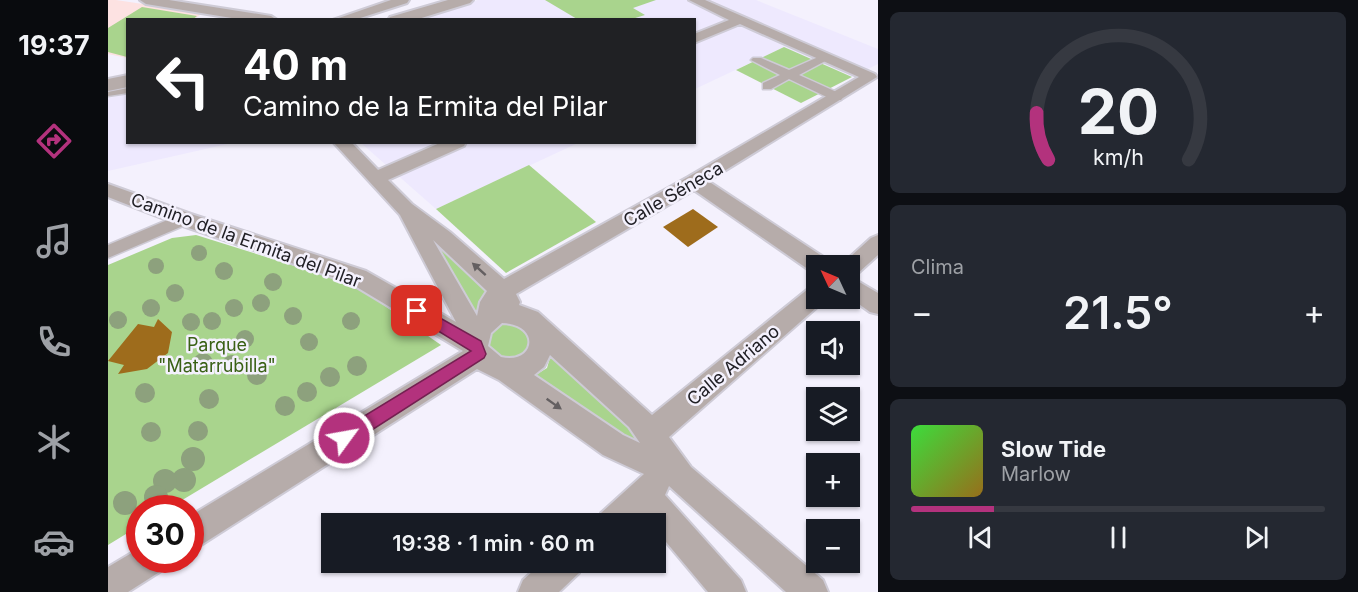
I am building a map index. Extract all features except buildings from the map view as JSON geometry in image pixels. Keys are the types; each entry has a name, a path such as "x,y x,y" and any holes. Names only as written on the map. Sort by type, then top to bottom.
{"street":[{"path":"146,0 258,18"},
{"path":"345,18 403,0"},
{"path":"403,18 465,0"},
{"path":"695,0 825,57"},
{"path":"696,38 739,20"},
{"path":"767,86 825,57"},
{"name":"Calle Séneca","path":"502,291 695,181 870,77 825,57"},
{"path":"757,60 837,97"},
{"path":"108,85 126,81"},
{"path":"343,144 405,209 443,237 502,291 516,313"},
{"path":"376,178 453,144"},
{"path":"695,181 806,256"},
{"name":"Camino de la Ermita del Pilar","path":"108,190 184,219 358,277 480,339"},
{"path":"405,209 495,368 517,370 528,366 541,350 540,331"},
{"path":"108,252 184,219"},
{"path":"860,259 878,243"},
{"path":"480,339 489,305 502,291"},
{"path":"860,293 878,305"},
{"name":"Calle Adriano","path":"650,435 806,303"},
{"path":"204,525 480,339 506,312 516,313 534,322 540,331 638,418 674,474"},
{"path":"506,370 613,445 674,474 811,592"},
{"path":"624,513 645,494 674,474"},
{"path":"645,494 729,592"},
{"path":"108,586 129,573"},
{"path":"535,592 556,573"}],"lane":[{"path":"108,94 126,90"}],"shaded area":[{"path":"108,0 203,13 196,18 126,18 126,58 108,54"},
{"path":"478,0 756,0 878,49 878,64 852,77 784,47 696,89 696,18 425,18"},
{"path":"126,94 126,144 228,144 108,171 108,98"},
{"path":"362,144 576,144 436,209"}],"green space":[{"path":"545,0 656,0 633,8 645,15 635,18 575,18"},
{"path":"142,7 197,16 194,18 126,18 126,57 108,52 108,28"},
{"path":"784,47 852,77 801,103 736,70"},
{"path":"529,165 596,222 506,273 436,209"},
{"name":"Parque \"Matarrubilla\"","path":"196,235 355,285 441,345 191,495 126,495 126,534 108,545 108,265 172,238"},
{"path":"429,239 454,257 491,291 474,318"},
{"path":"498,322 526,327 531,347 522,358 506,361 487,349 485,338"},
{"path":"551,354 620,410 639,441 625,443 534,376 547,368"}],"route":[{"path":"344,438 479,354 476,346 417,311"}]}
